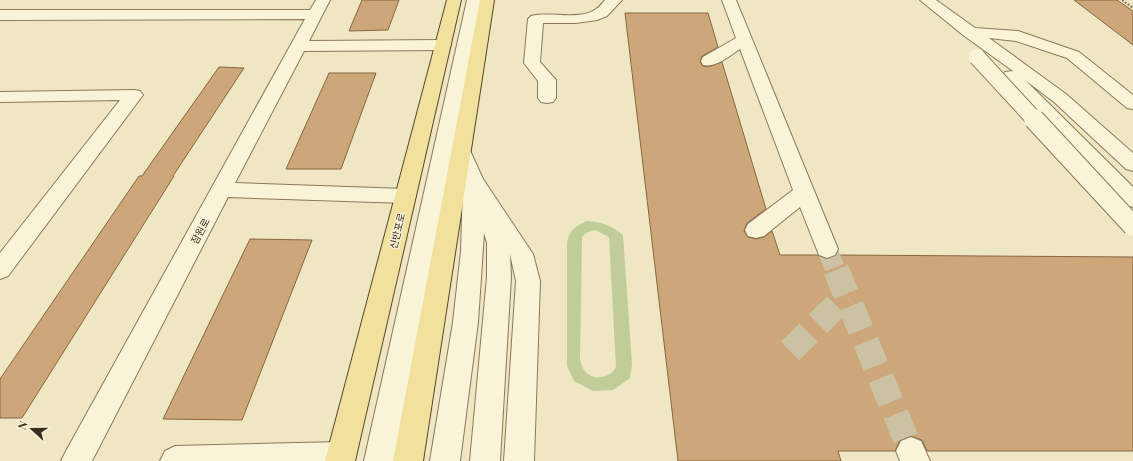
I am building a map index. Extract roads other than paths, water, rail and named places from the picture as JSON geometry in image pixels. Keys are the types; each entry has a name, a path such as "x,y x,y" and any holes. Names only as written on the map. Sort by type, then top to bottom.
{"main road":[{"name":"신반포로","path":"372,334 454,0"},
{"path":"408,461 487,0"}],"street":[{"path":"379,461 474,0"},
{"path":"547,98 547,80 532,63 536,19 579,18 592,16 604,11 610,2 614,0"},
{"path":"729,0 827,249"},
{"path":"927,0 968,32 1060,98 1133,164"},
{"path":"0,15 319,7"},
{"name":"잠원로","path":"76,461 319,7"},
{"path":"968,32 1018,36 1073,55 1133,104"},
{"path":"968,32 966,39 977,57 1133,226"},
{"path":"968,32 1133,200"},
{"path":"709,61 745,40"},
{"path":"298,46 443,45"},
{"path":"0,97 134,95 0,270"},
{"path":"461,151 480,191 498,243 499,278 485,461"},
{"path":"221,190 406,196"},
{"path":"480,191 522,254 528,281 519,461"},
{"path":"445,461 469,292 475,210 480,191"},
{"path":"756,230 805,192"},
{"path":"505,461 515,276 509,236"},
{"path":"175,461 346,460 372,334"}],"tunnel":[{"path":"827,249 836,271"},
{"path":"836,270 911,451"},
{"path":"790,351 846,296"}]}
